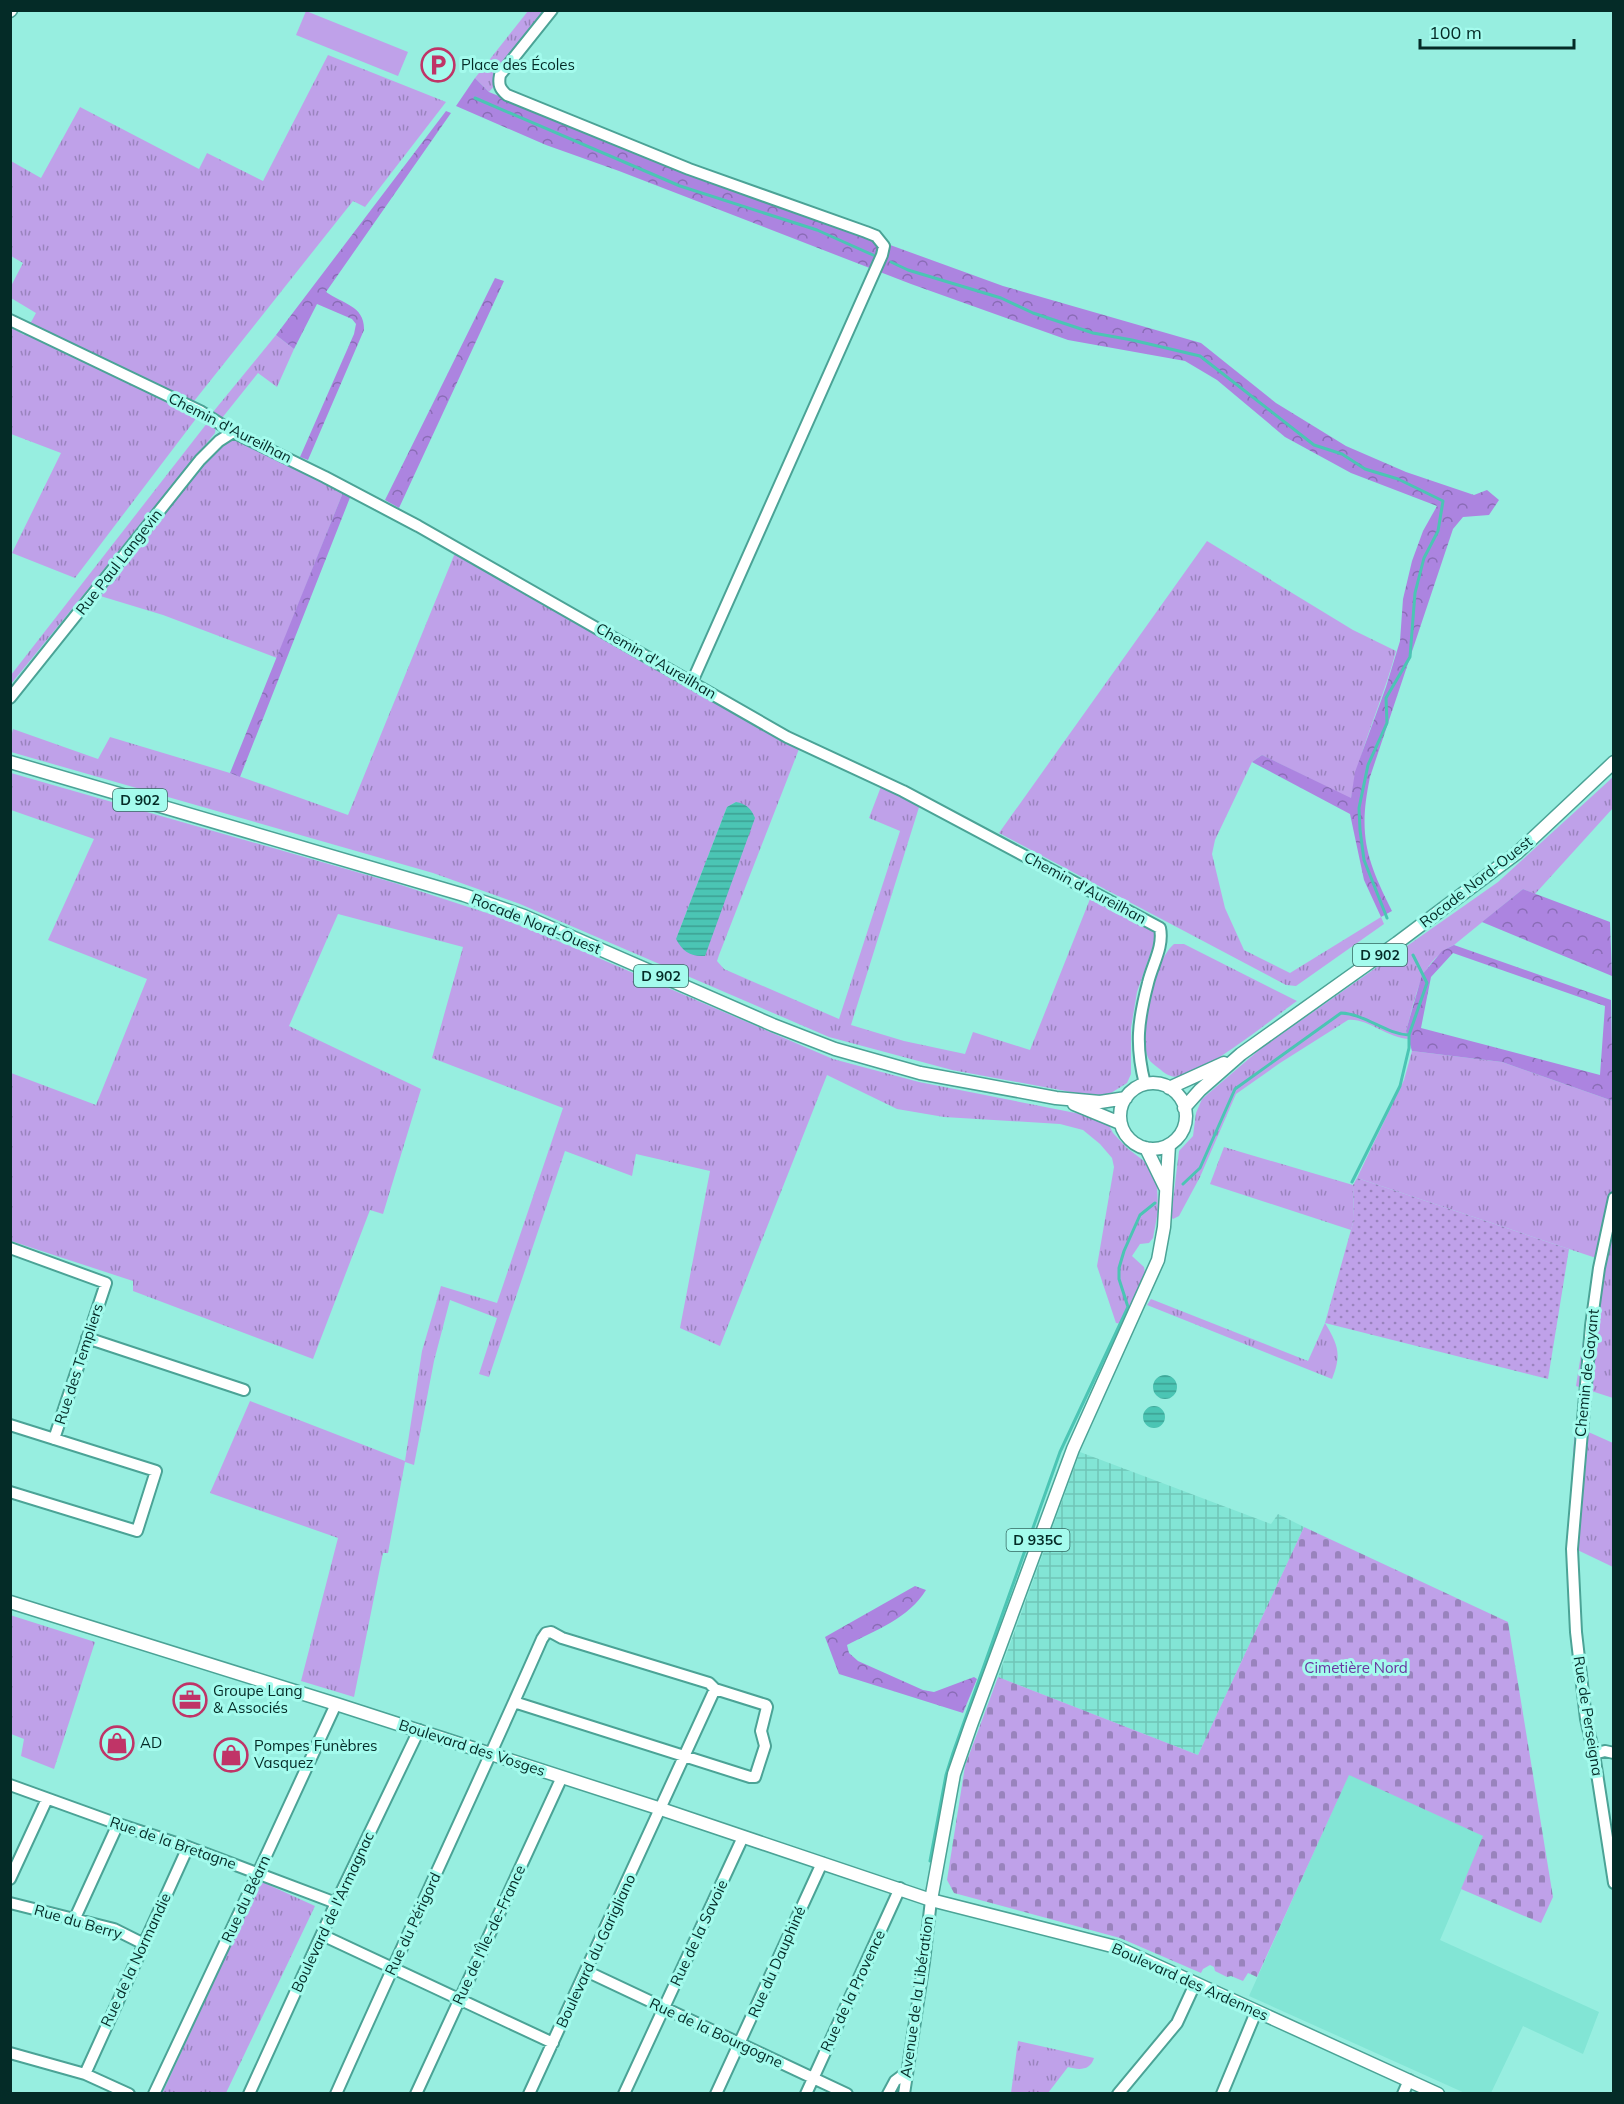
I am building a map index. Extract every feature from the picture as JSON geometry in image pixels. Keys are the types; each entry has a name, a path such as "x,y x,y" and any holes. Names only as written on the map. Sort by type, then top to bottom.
{"main road":[{"name":"Rocade Nord-Ouest","path":"10,762 464,895 524,916 773,1025 835,1049 920,1073 1056,1098 1100,1102 1126,1098"},
{"name":"Rocade Nord-Ouest","path":"1184,1108 1200,1090 1241,1054 1397,943 1517,853 1614,762"},
{"name":"Rocade Nord-Ouest","path":"1169,1088 1241,1054"},
{"path":"1153,1083 1169,1088 1181,1100 1184,1108 1186,1118 1183,1129 1169,1145 1154,1149 1146,1148 1130,1139 1120,1124 1120,1113 1126,1098 1136,1088 1153,1083"},
{"name":"Rocade Nord-Ouest","path":"1056,1098 1120,1124"},
{"name":"D 935C","path":"931,1900 954,1774 1030,1560 1073,1449 1158,1260 1164,1227 1169,1145"},
{"name":"D 935C","path":"1146,1148 1165,1188"},
{"name":"Boulevard des Vosges","path":"10,1602 419,1730 931,1900"},
{"name":"Boulevard des Ardennes","path":"931,1900 1116,1947 1438,2094"}],"street":[{"path":"552,10 500,75 498,83 507,95 689,169 866,232 876,237 884,246 842,347 692,682"},
{"name":"Chemin d'Aureilhan","path":"10,320 200,411 233,432 418,526 787,737 903,791 1160,928 1160,947 1148,982 1138,1033 1140,1063 1145,1084"},
{"name":"Rue Paul Langevin","path":"10,698 200,460 219,441 233,432"},
{"name":"Chemin de Gayant","path":"1572,1549 1591,1326 1599,1268 1614,1198"},
{"name":"Rue des Templiers","path":"10,1248 106,1283 54,1438"},
{"path":"87,1338 244,1390"},
{"path":"10,1425 156,1471 137,1531 10,1492"},
{"name":"Rue de Perseigna","path":"1572,1549 1576,1632 1586,1719 1594,1754 1613,1880"},
{"name":"Rue du Périgord","path":"336,2094 546,1633 551,1632 562,1638 709,1683 715,1689"},
{"path":"514,1702 685,1757 756,1777 765,1746 761,1731 767,1707 715,1689"},
{"name":"Boulevard du Garigliano","path":"529,2094 715,1689"},
{"name":"Rue du Béarn","path":"154,2094 336,1704"},
{"name":"Boulevard de l'Armagnac","path":"249,2094 419,1730"},
{"path":"1594,1754 1605,1751 1614,1753"},
{"name":"Rue de l'Île-de-France","path":"416,2094 562,1777"},
{"name":"Rue de la Bretagne","path":"10,1785 188,1847 336,1904"},
{"path":"10,1879 47,1799"},
{"path":"75,1918 118,1824"},
{"name":"Rue de la Savoie","path":"624,2094 743,1837"},
{"name":"Rue de la Normandie","path":"85,2074 188,1847"},
{"name":"Rue du Dauphiné","path":"716,2094 822,1863"},
{"name":"Rue de la Provence","path":"806,2094 900,1888"},
{"name":"Avenue de la Libération","path":"904,2094 931,1900"},
{"name":"Rue du Berry","path":"10,1903 114,1929 144,1944"},
{"path":"322,1935 553,2043"},
{"name":"Rue de la Bourgogne","path":"586,1971 847,2094"},
{"path":"1118,2094 1177,2023 1196,1984"},
{"path":"1222,2094 1256,2012"},
{"path":"10,2053 85,2074 129,2094"},
{"path":"888,2094 895,2081 907,2072"},
{"path":"1403,2094 1409,2080"}],"shaded area":[{"path":"736,802 748,807 755,818 705,956 696,956 685,950 676,939 727,807"},
{"path":"1165,1375 1170,1376 1176,1382 1176,1392 1170,1398 1165,1399 1160,1398 1154,1392 1153,1387 1154,1382 1160,1376"},
{"path":"1154,1406 1162,1409 1165,1417 1162,1425 1154,1428 1146,1425 1143,1417 1146,1409"},
{"path":"1080,1452 1271,1524 1278,1514 1304,1527 1198,1755 998,1677"},
{"path":"1349,1774 1484,1836 1440,1940 1599,2012 1583,2054 1523,2026 1491,2093 1467,2094 1249,1996"}],"green space":[{"path":"306,11 408,52 398,76 296,35"},
{"path":"528,11 557,11 489,92 475,78"},
{"path":"328,55 446,102 365,207 353,201 187,410 198,416 75,578 12,553 61,453 11,434 11,327 24,335 36,313 11,298 10,288 23,263 11,256 11,161 41,178 80,107 199,169 207,153 263,181"},
{"path":"475,78 489,92 615,145 1003,286 1201,343 1276,403 1346,446 1406,472 1474,495 1487,490 1499,500 1489,515 1463,517 1453,529 1370,777 1365,815 1367,846 1370,861 1392,911 1381,917 1364,880 1350,814 1252,762 1262,755 1351,798 1355,772 1400,641 1403,599 1412,561 1423,531 1437,506 1351,473 1285,437 1217,380 1185,361 1068,340 911,284 546,145 456,106"},
{"path":"446,111 451,113 326,292 357,311 361,316 364,330 308,460 300,457 354,334 356,324 352,319 317,304 294,349 276,335"},
{"path":"495,278 504,281 399,508 385,500"},
{"path":"276,335 294,349 277,387 258,373 222,418 213,412"},
{"path":"211,418 216,426 215,433 11,684 11,675"},
{"path":"226,439 247,442 344,490 277,658 163,615 97,595"},
{"path":"344,490 351,495 240,777 230,773"},
{"path":"1207,541 1353,630 1396,651 1365,743 1351,799 1262,755 1252,762 1215,840 1212,854 1225,908 1244,950 1290,973 1381,917 1384,924 1296,986 1286,985 999,833"},
{"path":"455,553 799,749 719,955 717,961 724,969 839,1019 900,831 869,818 882,784 920,804 851,1025 904,1041 965,1054 973,1032 1030,1050 1090,899 1155,932 1153,946 1137,992 1131,1028 1131,1074 1127,1083 1103,1098 952,1070 829,1037 520,904 433,873 11,752 11,737 13,729 98,759 110,737 230,773 348,815","holes":["736,802 676,939 727,807"]},
{"path":"11,773 395,883 499,917 833,1059 919,1082 1106,1119 1113,1133 1144,1161 1157,1185 1158,1211 1153,1238 1149,1243 1140,1244 1132,1256 1144,1267 1145,1273 1123,1324 1116,1323 1097,1266 1114,1167 1112,1158 1083,1130 1060,1124 944,1117 897,1109 827,1075 720,1346 680,1328 710,1171 636,1154 632,1176 565,1151 489,1377 479,1374 497,1318 450,1300 434,1361 414,1465 405,1462 388,1553 383,1553 354,1697 301,1681 338,1538 210,1493 250,1401 405,1461 422,1351 441,1286 497,1303 563,1108 432,1058 463,947 338,914 289,1026 421,1089 383,1214 370,1210 313,1359 133,1291 133,1281 11,1241 11,1073 96,1105 147,979 48,940 94,839 11,810"},
{"path":"1613,777 1613,808 1535,894 1523,889 1433,961 1416,994 1406,1031 1408,1039 1400,1038 1363,1022 1348,1020 1236,1094 1200,1177 1179,1216 1173,1219 1171,1217 1179,1151 1193,1136 1196,1113 1202,1099 1259,1050 1498,882"},
{"path":"1523,889 1610,922 1612,976 1482,922"},
{"path":"1174,944 1184,944 1297,1001 1203,1067 1177,1077 1168,1075 1150,1061 1145,1036 1149,1000 1154,982 1160,966"},
{"path":"1454,945 1611,1000 1613,1101 1502,1062 1412,1051 1406,1031 1422,975 1442,951","holes":["1453,953 1605,1006 1600,1075 1421,1028 1431,977"]},
{"path":"1412,1051 1502,1062 1613,1101 1613,1398 1576,1386 1596,1258 1357,1178 1404,1080"},
{"path":"1224,1147 1353,1185 1354,1219 1351,1230 1210,1184"},
{"path":"1357,1178 1569,1249 1548,1379 1325,1323 1354,1219 1353,1185"},
{"path":"1151,1299 1308,1361 1325,1323 1336,1344 1338,1356 1332,1379 1147,1305"},
{"path":"1575,1426 1613,1443 1613,1567 1567,1545"},
{"name":"Cimetière Nord","path":"1304,1527 1508,1622 1553,1897 1541,1923 1461,1889 1483,1836 1349,1775 1257,1977 1248,1973 1243,1981 1231,1976 1227,1977 1215,1971 1210,1965 1201,1973 1120,1938 954,1893 947,1880 965,1766 998,1677 1198,1755"},
{"path":"915,1586 926,1590 919,1600 901,1616 847,1645 849,1653 858,1661 923,1690 934,1692 974,1677 977,1679 963,1713 839,1674 825,1637"},
{"path":"10,1615 95,1642 54,1769 21,1756 24,1739 11,1734"},
{"path":"260,1881 315,1906 226,2093 162,2094"},
{"path":"1018,2041 1094,2058 1087,2067 1076,2069 1068,2067 1048,2093 1011,2093"}],"waterway":[{"path":"475,98 680,186 817,230 873,255"},
{"path":"891,262 908,270 1001,298 1033,313 1093,333 1200,356 1314,445 1342,454 1365,469 1398,479 1443,501 1438,531 1424,558 1415,593 1410,657 1386,698 1387,723 1368,765 1359,808 1364,860 1387,918"},
{"path":"1183,1184 1200,1168 1235,1089 1341,1013 1350,1014 1400,1034 1409,1035 1427,983 1413,955"},
{"path":"1352,1182 1400,1086 1409,1048 1409,1035"},
{"path":"930,1861 946,1775 1060,1452 1128,1307 1119,1279 1119,1268 1124,1251 1140,1215 1155,1203"}],"place":[{"name":"Place des Écoles","path":"438,65"},
{"name":"Groupe Lang & Associés","path":"190,1700"},
{"name":"AD","path":"117,1743"},
{"name":"Pompes Funèbres Vasquez","path":"231,1755"}]}
